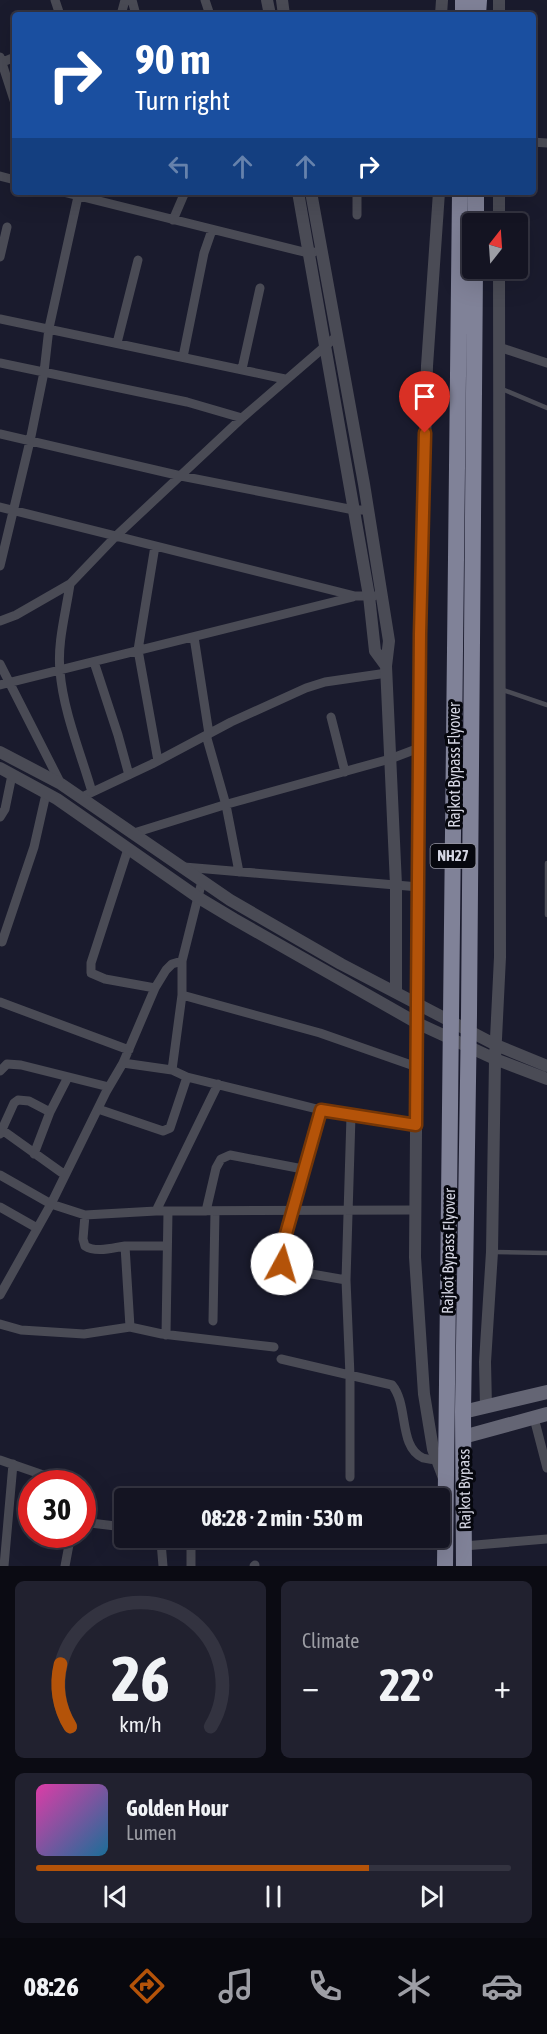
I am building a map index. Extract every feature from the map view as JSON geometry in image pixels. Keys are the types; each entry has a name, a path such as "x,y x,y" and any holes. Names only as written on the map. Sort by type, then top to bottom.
{"highway":[{"name":"Rajkot Bypass Flyover","path":"460,195 467,301 463,1412"},
{"path":"476,195 476,213"},
{"name":"Rajkot Bypass Flyover","path":"445,1482 452,986 467,301 472,279"},
{"name":"Rajkot Bypass","path":"463,1412 464,1566"},
{"name":"Rajkot Bypass","path":"444,1566 445,1482"}],"main road":[{"path":"463,1412 547,1392"},
{"path":"463,1437 540,1416"}],"street":[{"path":"1,60 12,94"},
{"path":"0,566 30,441 44,372 49,328 78,195"},
{"path":"86,195 102,197 172,220 212,230 308,253 321,252"},
{"path":"172,220 184,195"},
{"path":"298,195 369,596 374,647 376,655 386,670"},
{"path":"312,195 389,641 386,670 396,885 396,992"},
{"path":"357,195 357,215"},
{"path":"439,195 427,366 420,634 415,1257 424,1394 429,1431 445,1482"},
{"path":"499,195 499,213"},
{"path":"0,256 7,227"},
{"path":"183,357 204,252 212,230"},
{"path":"117,343 138,260"},
{"path":"486,1407 485,1362 492,1252 495,1059 500,957 499,279"},
{"path":"242,369 260,288"},
{"path":"0,319 285,379"},
{"path":"0,621 16,615 70,584 116,536 242,418 337,336"},
{"path":"499,347 547,363"},
{"path":"0,363 187,402 242,418"},
{"path":"0,435 181,476 354,510 368,510"},
{"path":"0,507 355,596 382,596"},
{"path":"155,546 138,650 158,761"},
{"path":"70,584 60,649 60,670 87,794"},
{"path":"0,685 355,596"},
{"path":"194,637 207,735 226,805 239,872"},
{"path":"94,662 129,775"},
{"path":"0,664 61,784"},
{"path":"87,794 158,761 231,722 306,688 386,670"},
{"path":"331,717 345,772"},
{"path":"134,834 226,805 390,759 419,748"},
{"path":"0,752 61,784 87,794 134,834 179,866 231,900 341,964 496,1045 547,1066"},
{"path":"0,768 46,794 199,898 417,1023 495,1059 547,1079"},
{"path":"0,817 5,809 12,775"},
{"path":"2,942 34,848 46,794"},
{"path":"128,849 91,963 91,973 105,979 155,988"},
{"path":"179,866 419,887"},
{"path":"172,1070 182,995 182,961 202,881"},
{"path":"0,1295 51,1204 123,1063 155,988 172,964 182,961"},
{"path":"182,995 320,1033 417,1067"},
{"path":"0,1002 129,1050"},
{"path":"123,1063 172,1070 187,1077 321,1110 416,1125"},
{"path":"0,1071 7,1064 21,1065 109,1087"},
{"path":"34,1154 68,1077"},
{"path":"98,1109 163,1131 170,1128 187,1077"},
{"path":"156,1211 218,1084"},
{"path":"51,1112 29,1101 18,1100 1,1132 65,1175"},
{"path":"321,1110 280,1257 282,1264 289,1270 346,1280"},
{"path":"350,1477 350,1376 346,1280 351,1116"},
{"path":"213,1321 210,1211 216,1168 221,1159 230,1155 303,1169"},
{"path":"0,1175 51,1204 86,1215 156,1211 415,1210"},
{"path":"1,1209 37,1228"},
{"path":"166,1335 168,1211"},
{"path":"86,1215 83,1239 85,1246 91,1250 125,1246 167,1246"},
{"path":"125,1246 130,1328"},
{"path":"0,1324 21,1330 84,1334 130,1328 166,1335 273,1347"},
{"path":"281,1359 392,1385 398,1392 412,1450 422,1458 437,1461"},
{"path":"540,1416 547,1468"},
{"path":"0,1460 30,1470"},
{"path":"4,1566 13,1464"},
{"path":"96,1524 114,1526"},
{"path":"464,1546 547,1539"},
{"path":"65,1566 68,1548"},
{"path":"162,1548 163,1566"},
{"path":"191,1548 191,1566"}],"lane":[{"path":"499,388 547,408"},
{"path":"500,689 547,705"},
{"path":"547,863 547,915"},
{"path":"492,1252 547,1253"}],"route":[{"path":"282,1264 280,1257 282,1248 321,1110 416,1125 420,634 425,433"}]}
